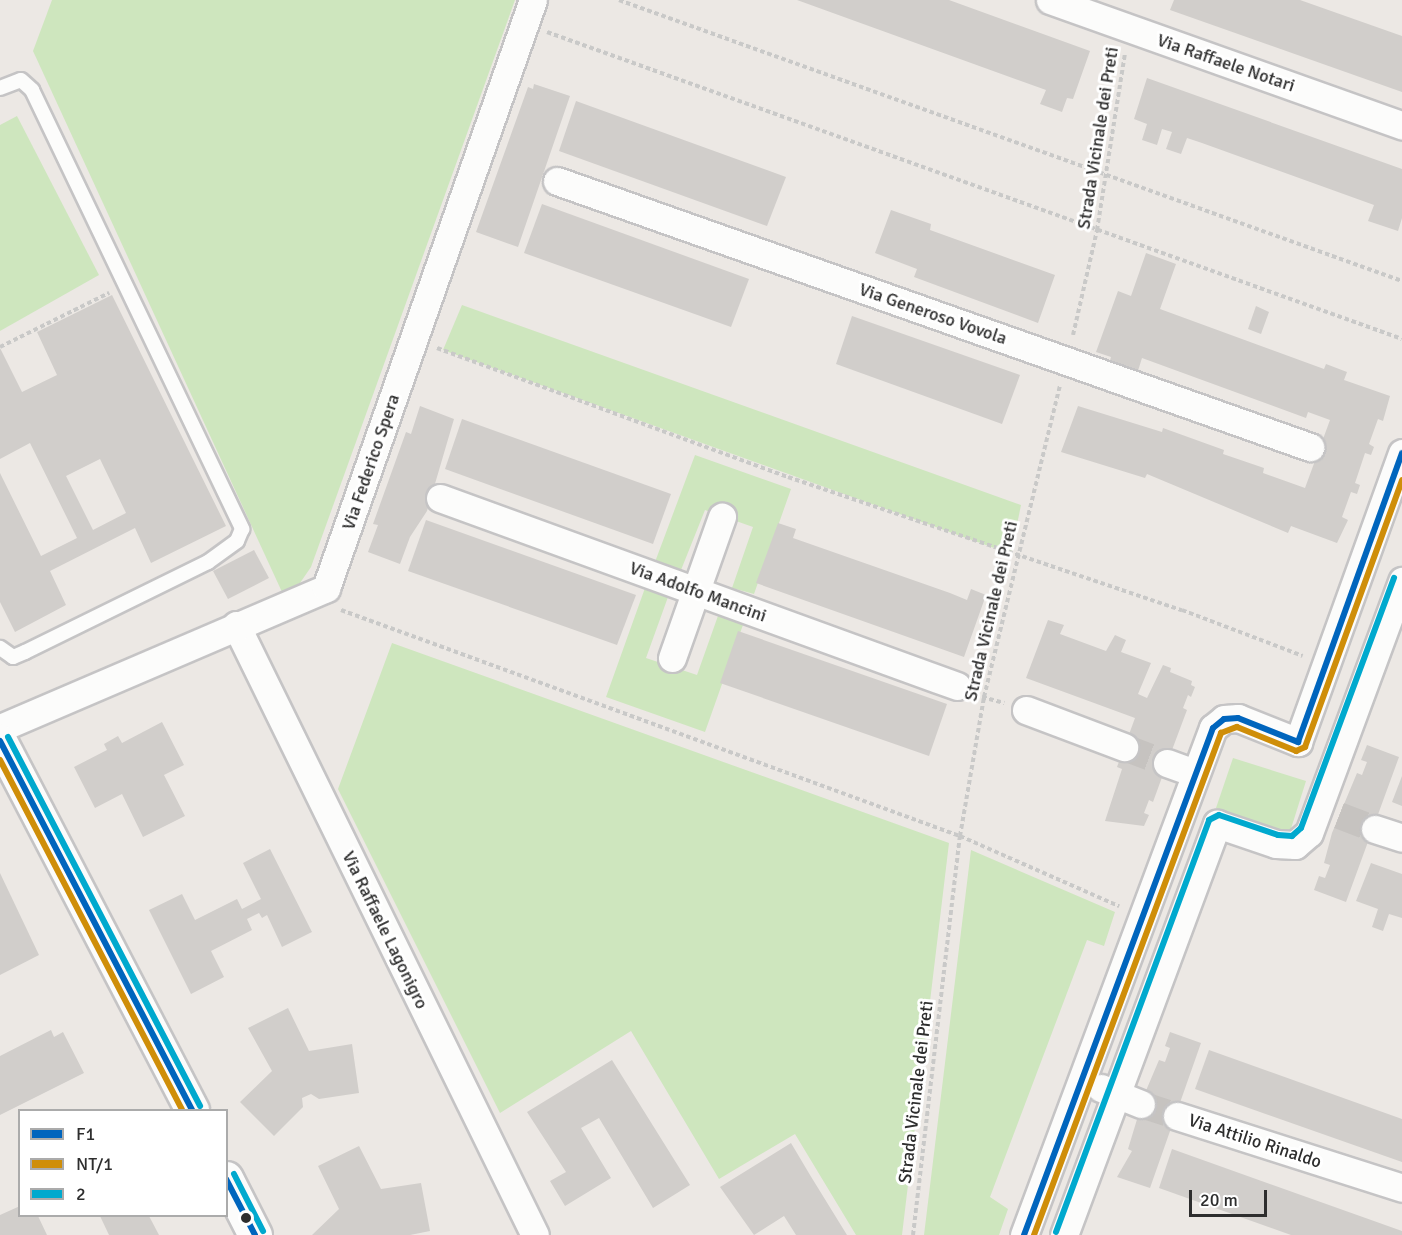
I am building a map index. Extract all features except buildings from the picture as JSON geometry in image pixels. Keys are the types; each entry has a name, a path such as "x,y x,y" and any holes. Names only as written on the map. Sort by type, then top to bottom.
{"street":[{"name":"Via Raffaele Notari","path":"1050,0 1402,125"},
{"name":"Via Federico Spera","path":"0,728 326,588 529,12"},
{"name":"Via Generoso Vovola","path":"556,181 1310,447"},
{"path":"1298,742 1399,470"},
{"name":"Via Adolfo Mancini","path":"440,498 957,686"},
{"path":"672,658 722,517"},
{"path":"1181,810 1276,844 1295,845 1329,812 1338,757 1402,581"},
{"name":"Via Raffaele Lagonigro","path":"236,625 535,1235"},
{"path":"1026,710 1124,747"},
{"path":"1024,1235 1194,773 1213,728 1224,719 1238,718 1338,757"},
{"path":"0,741 191,1109"},
{"path":"1167,763 1194,773"},
{"path":"1064,1235 1217,824"},
{"path":"1375,829 1402,838"},
{"path":"1081,1081 1141,1104"},
{"name":"Via Attilio Rinaldo","path":"1178,1116 1402,1188"},
{"path":"228,1182 255,1235"}],"lane":[{"path":"0,88 21,80 32,90 123,286 242,529 237,540 208,562 154,589 13,657 0,648"}],"path":[{"path":"619,0 1402,281"},
{"path":"529,12 1097,230 1402,339"},
{"name":"Strada Vicinale dei Preti","path":"913,1235 960,836 984,697 1097,230 1104,174 1129,29"},
{"path":"0,347 123,286"},
{"path":"414,339 788,477 1019,557 1182,609 1326,664"},
{"path":"308,596 651,726 960,836 1142,916"},
{"path":"957,686 1026,710"}],"green space":[{"path":"52,0 515,0 311,567 300,583 282,592 33,51"},
{"path":"17,116 99,275 0,331 0,125"},
{"path":"462,305 1021,505 1011,554 443,350"},
{"path":"695,455 791,489 754,594 732,588 753,527 705,510 681,570 655,562"},
{"path":"645,588 668,597 646,658 697,675 719,613 744,622 705,732 606,697"},
{"path":"392,643 949,843 902,1235 856,1235 795,1134 719,1179 631,1031 500,1113 338,789"},
{"path":"1233,758 1306,781 1289,835 1216,808"},
{"path":"971,850 1115,912 1104,946 1087,940 990,1197 1008,1209 999,1235 924,1235"}],"tunnel":[{"path":"1124,747 1167,763"},
{"path":"1339,815 1375,829"},
{"path":"1141,1104 1177,1116"}],"transit line":[{"name":"F1","path":"1024,1235 1213,728 1224,719 1238,718 1298,742 1402,453"},
{"name":"NT/1","path":"1034,1235 1221,733 1237,727 1296,751 1305,747 1402,480"},
{"name":"2","path":"1056,1232 1209,820 1219,815 1278,835 1292,836 1301,828 1394,578"},
{"name":"2","path":"8,737 200,1106"},
{"name":"F1","path":"0,741 191,1109"},
{"name":"NT/1","path":"0,760 181,1109"},
{"name":"2","path":"234,1174 263,1231"},
{"name":"F1","path":"228,1183 255,1235"}]}
